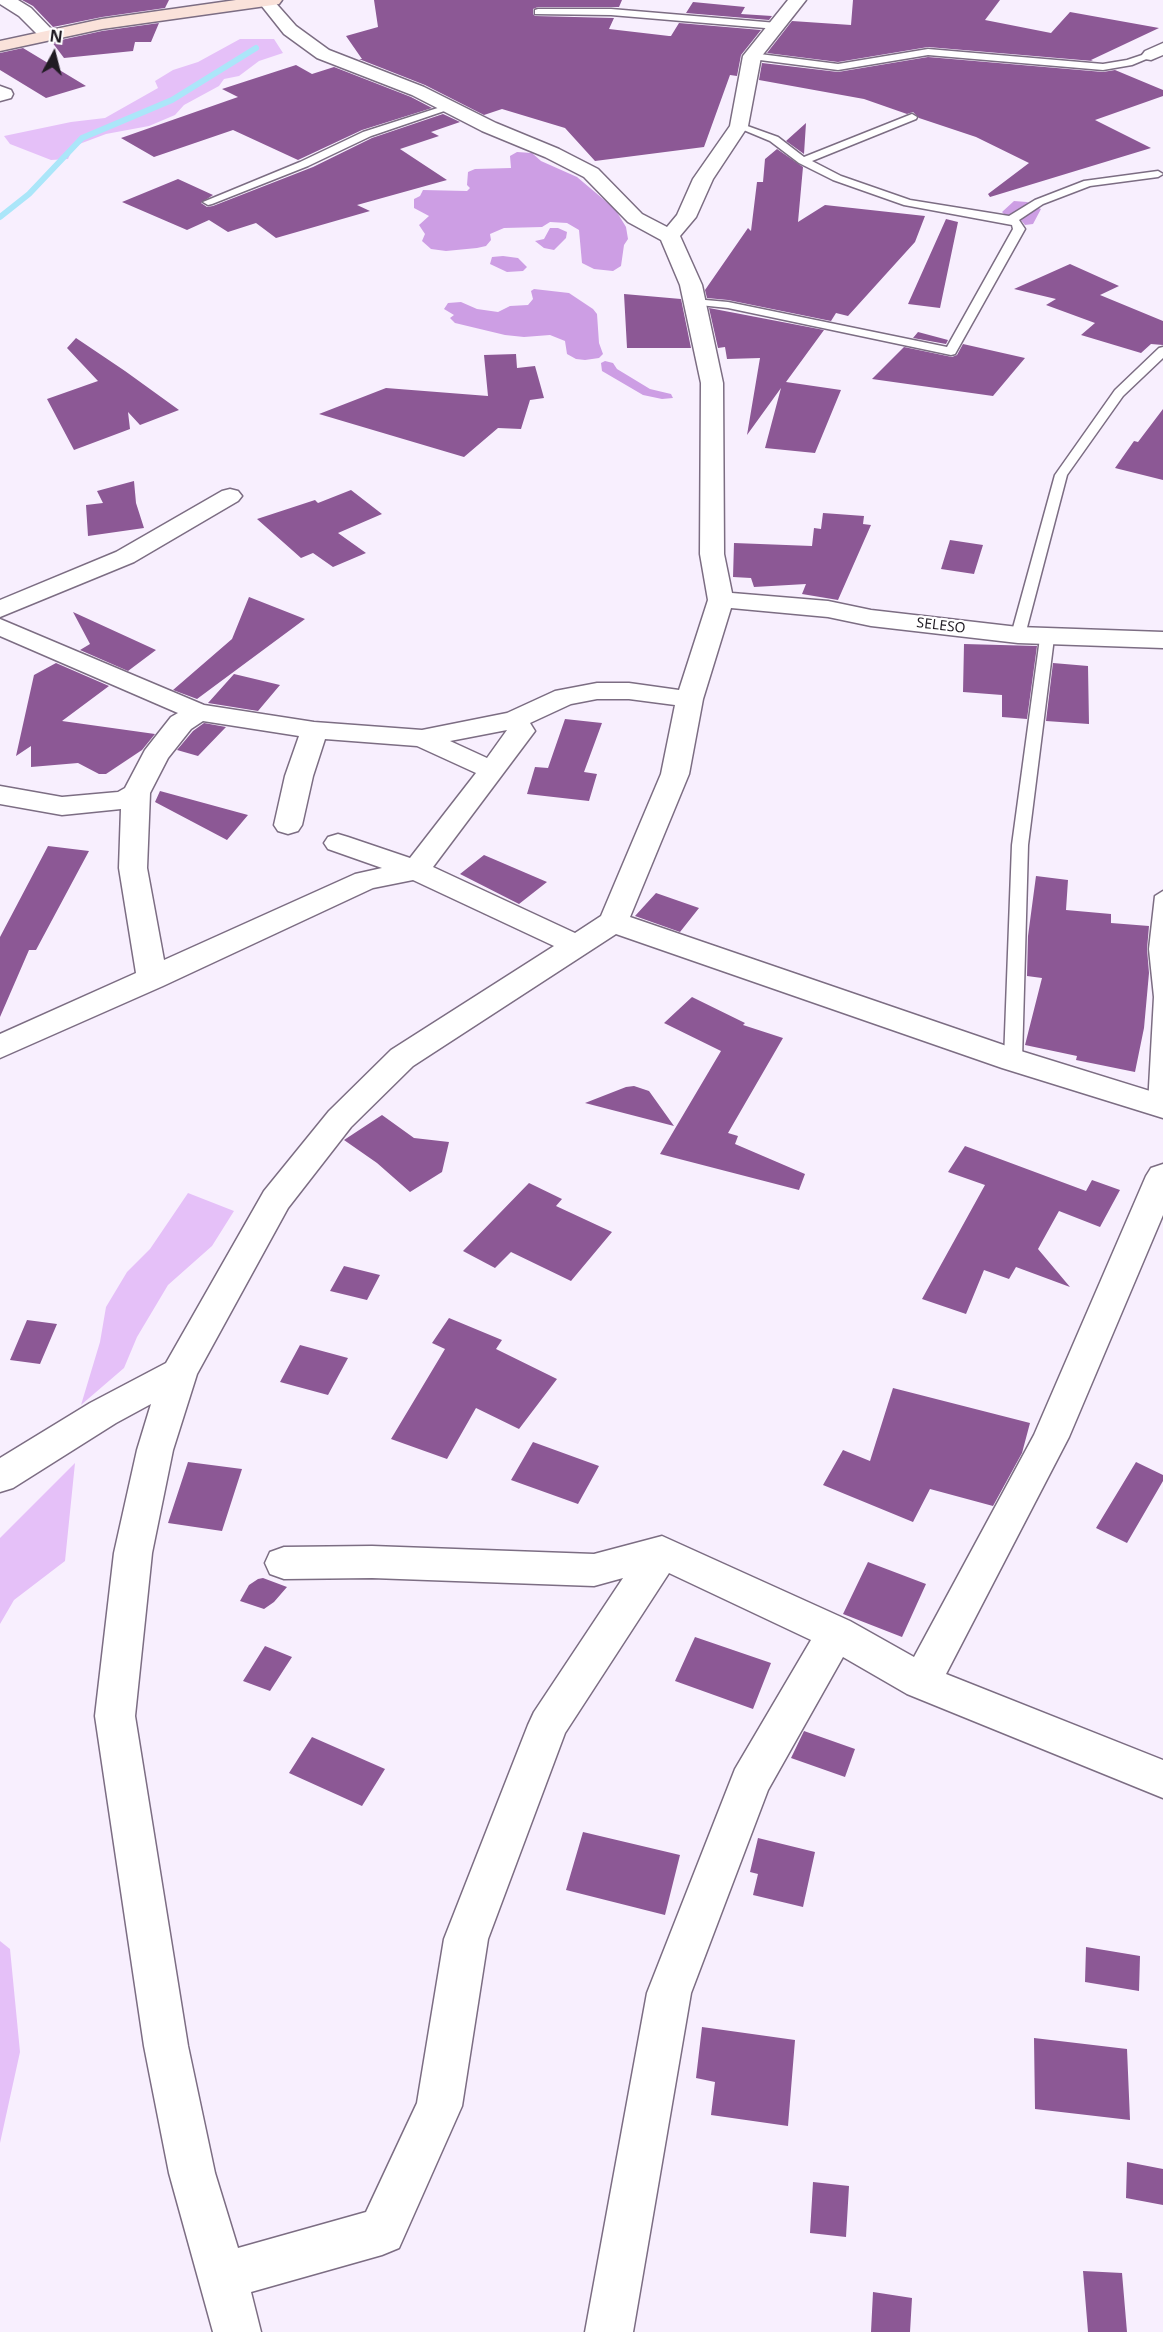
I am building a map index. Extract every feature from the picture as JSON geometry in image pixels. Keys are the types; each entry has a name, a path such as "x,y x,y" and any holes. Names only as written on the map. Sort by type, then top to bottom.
{"main road":[{"path":"0,46 141,18 273,0"}],"street":[{"path":"6,0 25,12 48,35"},
{"path":"670,236 686,217 704,179 739,126 752,56 797,0"},
{"path":"237,2332 224,2276 192,2173 168,2057 115,1716 133,1552 155,1450 179,1373 276,1200 340,1119 402,1058 613,922 675,774 690,699 721,600 712,554 712,383 691,285 670,236 635,218 591,173 552,153 489,127 418,91 323,54 291,30 265,1"},
{"path":"0,609 125,557 230,496"},
{"name":"SELESO","path":"721,600 828,609 871,618 1047,638 1163,640"},
{"path":"0,627 198,712 314,730 422,738 515,720 564,697 597,691 629,691 690,699"},
{"path":"152,979 133,868 136,794 155,756 181,723 198,712"},
{"path":"0,1047 365,881 416,870 521,731 515,720"},
{"path":"288,825 299,776 314,730"},
{"path":"422,738 492,770"},
{"path":"0,795 62,807 125,800 136,794"},
{"path":"338,843 416,870 579,946"},
{"path":"613,922 1013,1060 1160,1106"},
{"path":"921,1682 1051,1437 1163,1176"},
{"path":"0,1477 103,1413 179,1373"},
{"path":"224,2276 382,2231 439,2106 466,1939 548,1725 662,1552"},
{"path":"284,1563 504,1564 594,1570 662,1552 836,1633 921,1682 1163,1779"},
{"path":"609,2332 669,1993 750,1782 836,1633"}],"lane":[{"path":"538,12 611,12 777,26"},
{"path":"752,56 838,67 928,52 1103,67 1129,63 1159,54"},
{"path":"208,202 304,164 367,134 451,107"},
{"path":"803,161 912,117"},
{"path":"694,302 728,305 951,351 1019,229 1017,223 1011,220 908,203 837,178 803,161 774,139 739,126"},
{"path":"1011,220 1040,202 1088,183 1158,174"},
{"path":"1018,635 1045,528 1061,476 1119,393 1163,351"},
{"path":"1013,1060 1020,845 1047,638"},
{"path":"1160,1106 1162,997 1157,949 1163,896"}],"shaded area":[{"path":"240,39 274,39 283,53 259,61 239,76 224,79 219,86 184,105 175,115 149,126 106,134 74,146 68,159 51,160 10,144 4,136 71,122 105,118 158,88 155,81 173,70 198,62"},
{"path":"517,152 532,153 541,161 577,177 615,209 626,227 628,239 624,245 621,266 613,271 594,269 582,263 579,230 567,223 550,222 542,227 504,228 490,234 491,240 486,246 477,248 446,251 431,249 422,241 425,234 419,225 429,216 414,208 414,199 420,196 423,190 467,191 470,188 467,185 468,172 475,169 511,168 510,156"},
{"path":"1014,201 1027,202 1041,209 1033,224 1025,225 1020,219 1006,216 1002,212"},
{"path":"550,228 558,228 567,232 566,238 554,250 544,248 535,241 544,239"},
{"path":"492,257 518,258 527,267 523,271 507,272 490,264"},
{"path":"534,289 569,293 593,309 597,314 599,343 603,354 599,358 576,359 567,354 565,341 550,335 524,337 505,335 455,323 450,318 454,315 444,309 448,303 461,302 477,309 498,312 510,306 528,305 533,299 531,291"},
{"path":"605,361 613,363 617,369 650,389 671,394 673,398 662,399 643,395 602,371 601,363"},
{"path":"188,1193 234,1211 212,1246 168,1285 137,1337 124,1368 81,1405 100,1342 106,1307 127,1272 150,1249"},
{"path":"75,1463 65,1561 14,1600 0,1624 0,1538"},
{"path":"0,1941 10,1949 20,2052 0,2143"}],"building":[{"path":"22,0 169,0 165,8 53,27 33,6"},
{"path":"374,0 622,0 619,7 538,7 533,9 533,14 535,16 614,18 609,29 669,36 679,23 761,30 741,55 737,76 730,75 704,147 595,161 565,128 502,109 484,115 425,85 359,59 362,59 346,36 378,27"},
{"path":"853,0 1000,0 985,20 1051,33 1070,12 1159,28 1091,60 1093,61 928,47 838,62 767,53 792,21 851,25"},
{"path":"693,2 745,7 741,14 772,16 769,20 686,13"},
{"path":"159,23 151,42 135,42 133,51 64,58 52,42 102,31"},
{"path":"23,48 86,86 46,98 0,70 0,53"},
{"path":"928,57 1103,72 1115,70 1163,90 1163,96 1095,120 1151,148 990,197 988,194 1029,163 976,137 919,118 913,112 907,114 864,99 759,80 762,63 838,72"},
{"path":"296,65 312,74 334,67 411,97 432,108 362,130 298,160 233,130 154,157 121,138 238,97 222,89"},
{"path":"443,114 460,122 431,132 439,136 400,149 447,180 357,205 370,211 276,238 256,223 228,232 209,220 187,230 122,202 178,179 213,195 201,203 207,207 213,206 313,167 372,138"},
{"path":"806,123 804,154 786,141"},
{"path":"777,149 803,167 798,222 825,205 925,216 915,242 848,316 836,313 831,321 728,300 707,298 705,290 748,228 751,231 757,182 763,182 765,159"},
{"path":"946,219 958,222 940,308 908,304"},
{"path":"1070,264 1119,286 1100,295 1163,321 1163,345 1151,344 1141,353 1081,335 1095,323 1046,305 1056,299 1014,289"},
{"path":"624,294 681,299 691,348 627,348"},
{"path":"709,308 824,330 786,382 841,390 815,453 765,448 781,388 747,435 760,358 727,359 725,347 718,348"},
{"path":"918,332 948,340 946,344 913,338"},
{"path":"76,338 179,410 140,425 128,412 130,429 74,450 47,399 98,381 67,348"},
{"path":"963,344 1025,358 993,396 872,379 904,347 952,357 957,355"},
{"path":"516,354 517,368 535,366 544,398 530,400 521,429 498,428 464,457 319,414 386,388 488,396 484,355"},
{"path":"1163,409 1163,480 1115,468 1134,441 1138,442"},
{"path":"134,481 136,503 144,528 88,536 86,505 103,503 97,491"},
{"path":"351,490 382,514 338,533 366,553 333,567 313,553 301,558 257,519 315,500 318,503"},
{"path":"823,513 864,516 863,524 871,525 838,600 802,594 806,584 754,587 751,578 733,577 734,543 812,546 814,528 821,529"},
{"path":"950,540 983,545 974,574 941,569"},
{"path":"249,597 305,619 197,699 173,690 232,639"},
{"path":"73,612 156,650 128,671 80,650 90,644"},
{"path":"964,644 1037,646 1027,719 1002,717 1002,695 963,692"},
{"path":"56,663 109,686 62,721 155,734 142,750 106,774 99,774 78,763 31,767 31,746 16,756 34,675"},
{"path":"1053,663 1088,666 1089,724 1046,721"},
{"path":"234,674 280,685 258,711 208,703"},
{"path":"565,719 602,723 584,772 597,774 589,801 527,794 535,767 548,768"},
{"path":"204,723 226,727 198,756 177,750 193,731"},
{"path":"160,791 248,815 227,840 155,802"},
{"path":"48,846 89,851 36,950 29,950 0,1017 0,937"},
{"path":"484,855 547,882 519,904 460,874"},
{"path":"1036,876 1068,880 1066,910 1111,914 1111,923 1149,926 1147,949 1149,973 1144,1028 1135,1072 1076,1060 1077,1056 1025,1045 1042,978 1027,976 1028,936"},
{"path":"656,893 699,908 680,932 635,916"},
{"path":"692,997 745,1023 743,1025 783,1038 728,1133 738,1136 735,1144 805,1174 799,1190 660,1154 721,1051 664,1023"},
{"path":"634,1086 649,1091 674,1126 585,1103"},
{"path":"382,1115 414,1138 449,1142 442,1172 410,1192 377,1163 344,1140"},
{"path":"965,1146 1086,1191 1092,1180 1120,1190 1100,1227 1059,1211 1038,1249 1070,1287 1016,1267 1009,1279 984,1270 966,1314 922,1299 985,1185 948,1172"},
{"path":"529,1183 562,1199 556,1206 612,1232 571,1281 511,1252 495,1268 463,1251"},
{"path":"344,1266 380,1275 367,1300 330,1291"},
{"path":"449,1318 502,1340 496,1349 557,1379 519,1429 476,1408 447,1459 391,1439 445,1349 432,1343"},
{"path":"27,1320 57,1324 40,1364 10,1360"},
{"path":"300,1345 348,1358 328,1395 280,1382"},
{"path":"893,1388 1030,1423 1022,1453 993,1506 930,1489 913,1522 823,1485 843,1450 870,1461"},
{"path":"533,1442 599,1466 578,1504 511,1480"},
{"path":"188,1462 242,1469 222,1531 168,1523"},
{"path":"1136,1462 1163,1475 1163,1481 1127,1543 1096,1528"},
{"path":"868,1562 926,1584 902,1637 843,1614"},
{"path":"263,1578 287,1587 274,1602 264,1609 240,1601 249,1585"},
{"path":"695,1637 771,1663 753,1709 675,1681"},
{"path":"265,1646 292,1657 270,1691 243,1681"},
{"path":"804,1731 855,1749 845,1777 791,1758"},
{"path":"312,1737 385,1769 362,1806 289,1773"},
{"path":"583,1832 680,1855 665,1915 566,1890"},
{"path":"758,1838 815,1852 803,1907 753,1895 758,1874 750,1872"},
{"path":"1086,1947 1140,1956 1139,1991 1085,1982"},
{"path":"702,2027 795,2040 788,2126 711,2115 715,2082 696,2078"},
{"path":"1034,2038 1127,2049 1130,2120 1035,2109"},
{"path":"1127,2162 1163,2169 1163,2205 1126,2198"},
{"path":"813,2182 849,2186 846,2237 810,2233"},
{"path":"1083,2271 1122,2273 1127,2332 1088,2332"},
{"path":"873,2292 912,2298 910,2332 871,2332"}],"waterway":[{"path":"0,217 29,194 82,138 172,100 256,48"}]}
